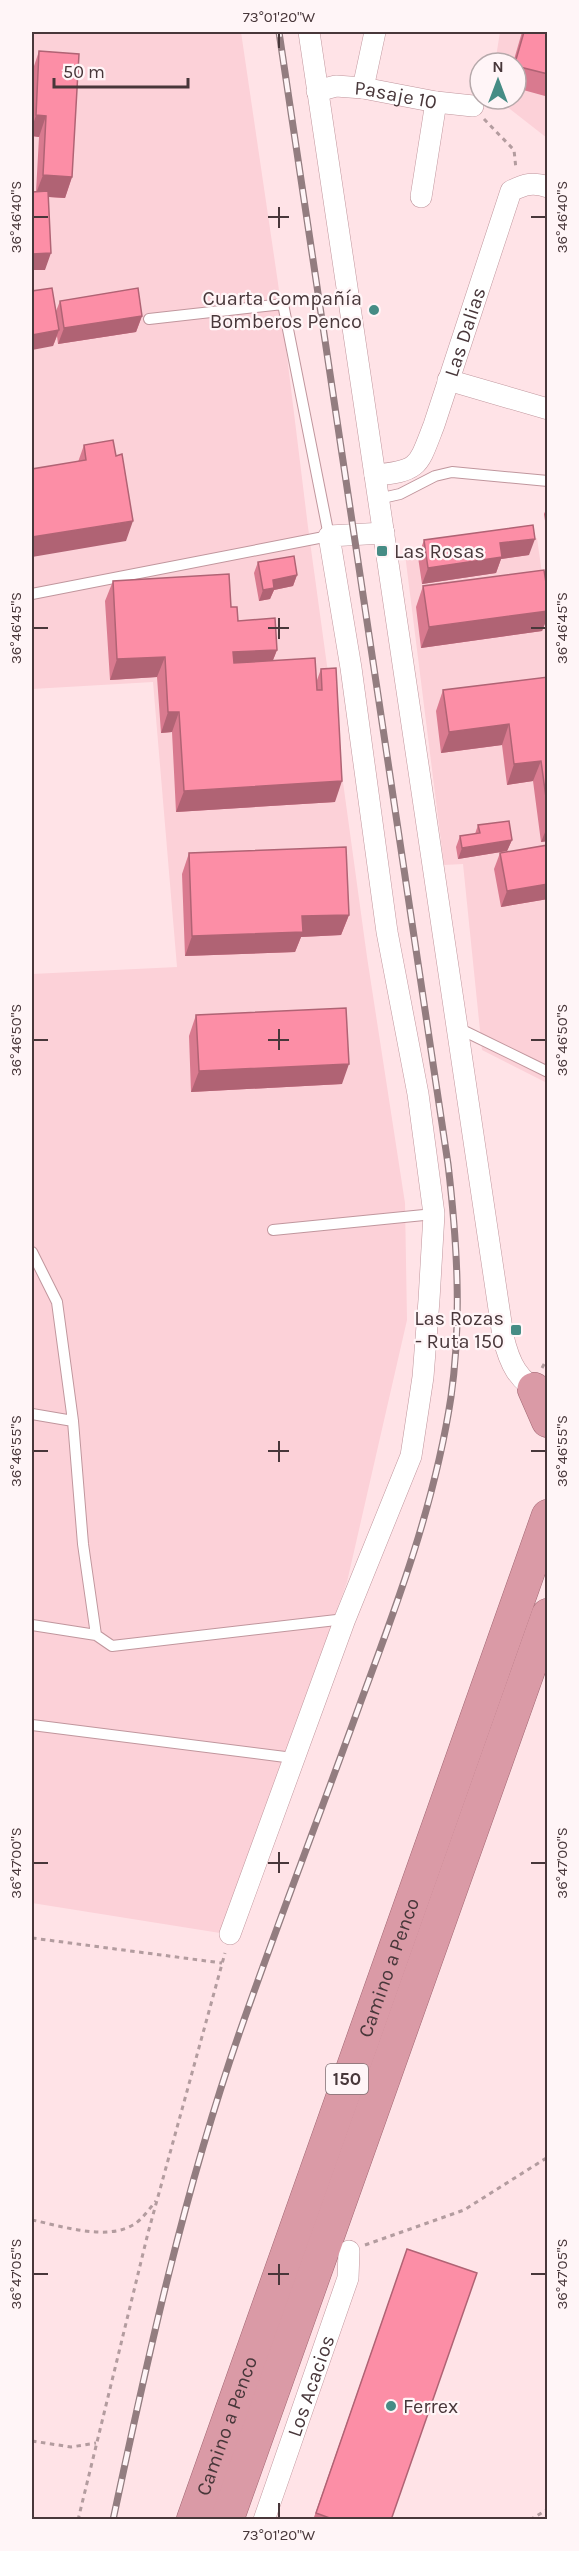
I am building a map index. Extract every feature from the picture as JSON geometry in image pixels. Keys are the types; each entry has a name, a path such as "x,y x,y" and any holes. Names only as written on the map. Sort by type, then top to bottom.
{"highway":[{"path":"541,1392 548,1421"},
{"name":"Camino a Penco","path":"193,2520 301,2208 548,1516"},
{"name":"Camino a Penco","path":"227,2520 548,1615"},
{"path":"332,2220 350,2251"}],"street":[{"path":"309,32 503,1336 513,1367 541,1392"},
{"path":"363,88 375,32"},
{"name":"Pasaje 10","path":"317,92 336,86 363,88 435,102 468,105"},
{"path":"421,197 435,102"},
{"path":"517,188 536,183 548,187"},
{"name":"Las Dalias","path":"375,475 400,473 409,470 419,461 434,425 501,216 511,191 517,188"},
{"path":"448,380 548,409"},
{"path":"230,1934 345,1619 411,1456 423,1377 434,1214 418,1094 387,932 351,668 329,536 384,533"},
{"name":"Los Acacios","path":"264,2520 348,2278 350,2251"}],"lane":[{"path":"32,594 329,536 284,304 149,319"},
{"path":"378,499 400,494 435,476 452,472 548,481"},
{"path":"456,1027 548,1072"},
{"path":"273,1230 434,1214"},
{"path":"32,1252 57,1302 73,1421 83,1544 96,1635"},
{"path":"32,1414 73,1421"},
{"path":"32,1625 96,1635 112,1646 345,1619"},
{"path":"32,1725 293,1758"}],"path":[{"path":"478,111 514,150 517,188"},
{"path":"78,2520 157,2200 230,1934"},
{"path":"32,1938 222,1963"},
{"path":"350,2251 464,2210 548,2157"},
{"path":"32,2220 76,2229 117,2233 135,2224 157,2200"},
{"path":"32,2441 71,2447 96,2443"},
{"path":"530,2520 548,2510"}],"shaded area":[{"path":"32,32 241,32 278,283 308,527 367,957 405,1203 407,1320 347,1582 220,1933 32,1903 32,974 177,967 153,682 32,689"},
{"path":"500,32 547,32 547,138 512,111 528,111 528,51 497,51"},
{"path":"537,538 548,616 547,1083 482,1050 463,864 444,865 405,554"}],"building":[{"path":"524,32 548,32 548,74 528,69 528,51 518,51"},
{"path":"39,51 79,54 72,177 43,175 46,116 36,115"},
{"path":"48,191 51,253 32,254 32,192"},
{"path":"52,288 59,330 32,335 32,291"},
{"path":"138,288 142,316 64,328 60,301"},
{"path":"113,440 116,456 122,454 133,521 32,537 32,469 86,460 84,445"},
{"path":"533,525 535,539 500,543 502,557 428,568 424,540"},
{"path":"294,556 297,575 273,580 274,588 263,590 258,562"},
{"path":"544,570 548,611 429,627 423,586"},
{"path":"229,574 231,607 237,607 238,621 275,618 277,650 233,652 234,663 315,658 317,690 322,690 321,669 336,668 342,781 184,791 179,712 168,712 165,657 117,659 113,581"},
{"path":"548,677 548,812 541,761 514,764 509,724 449,732 443,690"},
{"path":"509,821 512,840 462,848 460,836 480,833 478,825"},
{"path":"548,845 548,884 507,891 500,853"},
{"path":"346,847 349,915 302,916 303,932 192,936 189,853"},
{"path":"346,1008 349,1064 199,1071 196,1015"},
{"name":"Ferrex","path":"407,2249 477,2273 391,2520 335,2520 316,2513"}],"railway":[{"path":"113,2520 168,2275 219,2094 414,1552 444,1436 451,1397 456,1339 456,1251 448,1164 279,32"}],"place":[{"name":"Cuarta Compañía Bomberos Penco","path":"374,310"},
{"name":"Las Rosas","path":"382,551"},
{"name":"Las Rozas - Ruta 150","path":"516,1330"},
{"name":"Ferrex","path":"391,2406"}]}
